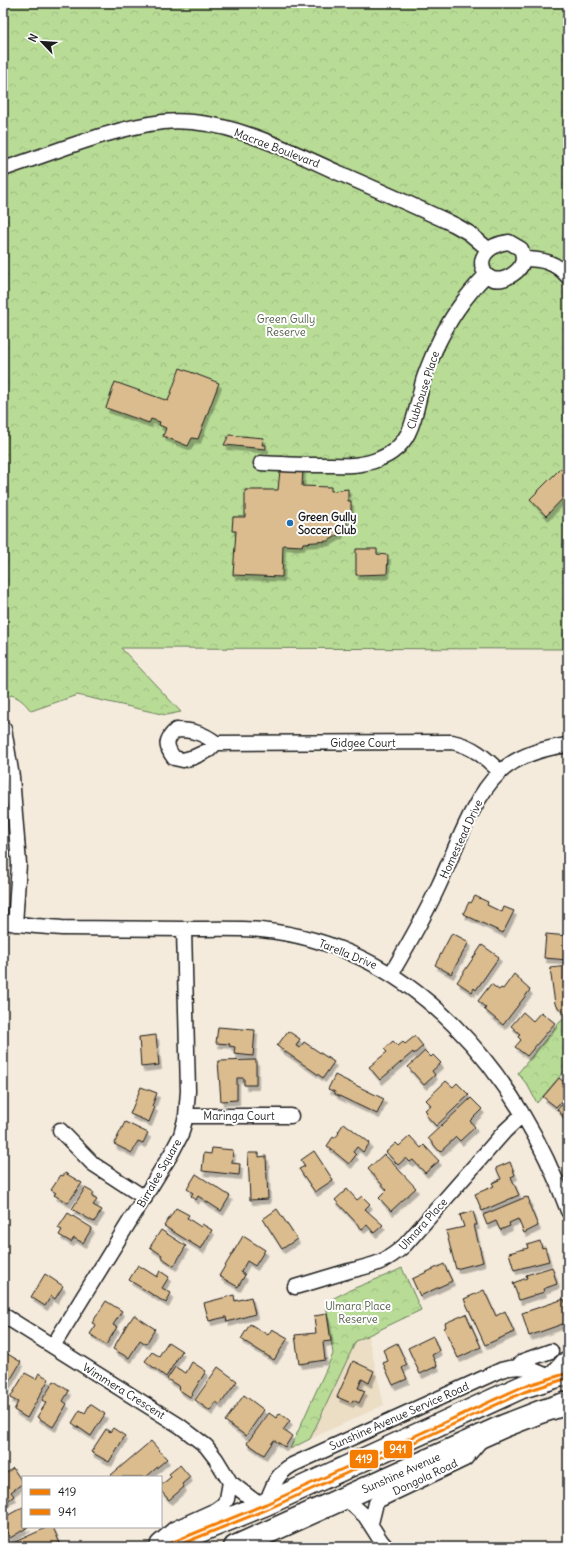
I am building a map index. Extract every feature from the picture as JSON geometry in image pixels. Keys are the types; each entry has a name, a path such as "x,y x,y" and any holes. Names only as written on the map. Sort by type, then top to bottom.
{"main road":[{"path":"161,1547 263,1505 486,1402 522,1387 558,1375"},
{"path":"486,1402 495,1430"},
{"name":"Sunshine Avenue","path":"235,1547 495,1430 568,1402"}],"street":[{"name":"Macrae Boulevard","path":"3,168 115,132 141,126 163,122 204,124 256,138 288,150 455,225 469,233 489,250"},
{"path":"509,242 521,249 524,259 519,269 509,276 493,279 486,275 482,264 482,259 489,250 497,244 509,242"},
{"path":"524,259 541,259 552,263 561,268 568,277"},
{"name":"Clubhouse Place","path":"261,463 353,466 380,459 393,452 404,442 411,429 424,380 435,350 450,320 464,298 486,275"},
{"path":"4,730 12,777 19,864 9,923"},
{"name":"Gidgee Court","path":"216,743 452,742 464,744 475,750 500,772"},
{"name":"Homestead Drive","path":"391,974 418,928 480,796 492,780 500,772 517,760 534,753 568,745"},
{"name":"Tarella Drive","path":"9,923 62,928 261,930 294,936 342,950 371,963 417,991 457,1027 493,1071 522,1115 545,1154 565,1192 568,1211"},
{"name":"Birralee Square","path":"53,1346 145,1198 181,1135 186,1116 188,1091 184,929"},
{"name":"Ulmara Place","path":"295,1287 366,1268 381,1263 394,1255 405,1245 505,1132 522,1115"},
{"name":"Maringa Court","path":"186,1116 291,1116"},
{"path":"60,1130 93,1164 145,1198"},
{"name":"Wimmera Crescent","path":"3,1315 180,1426 206,1446 230,1482"},
{"name":"Sunshine Avenue Service Road","path":"263,1505 276,1478 292,1465 501,1370 518,1366 523,1361 551,1352"},
{"path":"518,1366 558,1375 563,1361 568,1360"},
{"name":"Dongola Road","path":"371,1523 376,1503 379,1500 465,1458 495,1430"},
{"path":"154,1547 174,1529 216,1510 223,1505 227,1499 230,1482 263,1505"},
{"path":"345,1498 371,1523 380,1541 386,1547"}],"shaded area":[{"path":"368,1335 384,1405 310,1439 356,1341"}],"green space":[{"name":"Green Gully Reserve","path":"3,3 568,3 568,649 121,648 181,712 166,715 77,695 31,711 22,701 14,696 11,695 8,698 3,698"},
{"path":"568,1015 568,1067 537,1103 528,1086 518,1073 560,1022"},
{"name":"Ulmara Place Reserve","path":"402,1268 421,1310 356,1341 310,1439 290,1449 333,1354 326,1303 354,1288"}],"building":[{"path":"180,368 219,383 198,439 192,438 188,446 163,436 166,428 159,425 160,422 151,419 149,423 106,408 115,382 168,401"},
{"path":"229,435 264,438 262,445 266,445 266,449 224,445"},
{"path":"561,468 568,475 568,493 546,516 530,499"},
{"name":"Green Gully Soccer Club","path":"303,469 302,486 331,487 331,491 348,489 348,501 351,501 351,513 345,527 340,534 328,541 303,543 302,546 283,545 282,577 233,575 236,531 232,531 233,517 245,517 245,490 278,490 280,470"},
{"path":"356,549 377,549 377,554 388,555 387,574 356,575"},
{"path":"475,896 488,902 487,905 502,912 504,907 514,911 503,933 463,914 469,902 471,903"},
{"path":"452,933 469,942 451,974 435,965"},
{"path":"546,934 568,936 568,960 544,958"},
{"path":"482,945 499,957 476,990 474,988 472,992 457,982"},
{"path":"568,966 567,1016 555,1004 550,968"},
{"path":"514,974 530,990 503,1025 484,1009 486,1008 478,1001 491,984 499,990 501,988 503,989"},
{"path":"523,1012 533,1021 541,1012 555,1023 527,1056 515,1047 521,1040 518,1037 520,1034 511,1026"},
{"path":"218,1027 255,1030 253,1056 234,1054 235,1047 229,1046 230,1044 216,1043"},
{"path":"288,1031 300,1039 296,1046 300,1048 304,1042 334,1062 323,1078 277,1046"},
{"path":"156,1035 159,1065 141,1067 139,1037"},
{"path":"415,1036 423,1046 414,1054 413,1052 380,1080 369,1067 387,1052 384,1049 393,1041 398,1046 403,1042 405,1044"},
{"path":"425,1051 431,1057 433,1055 441,1063 432,1071 435,1075 424,1085 408,1067"},
{"path":"256,1060 256,1085 244,1085 244,1078 237,1078 237,1100 221,1101 218,1061"},
{"path":"335,1075 384,1099 377,1114 335,1094 335,1092 328,1089"},
{"path":"559,1078 568,1085 568,1091 556,1107 543,1097"},
{"path":"446,1081 453,1087 457,1083 469,1095 436,1126 425,1114 427,1112 425,1110 431,1105 426,1100"},
{"path":"141,1087 157,1093 152,1106 155,1107 149,1122 130,1114"},
{"path":"471,1098 482,1109 470,1121 475,1127 460,1141 456,1137 440,1152 428,1138"},
{"path":"568,1100 568,1123 557,1109"},
{"path":"125,1122 148,1133 143,1143 138,1141 132,1153 114,1144"},
{"path":"344,1123 370,1143 363,1152 357,1147 353,1152 356,1155 349,1164 327,1146 333,1137 335,1138 339,1133 338,1132"},
{"path":"410,1136 421,1148 424,1145 439,1161 425,1173 413,1160 410,1162 406,1158 398,1165 386,1152 396,1143 399,1146"},
{"path":"212,1148 233,1150 232,1163 240,1164 239,1175 202,1171 204,1153 211,1154"},
{"path":"314,1151 333,1180 315,1192 299,1169 305,1166 301,1160"},
{"path":"248,1153 259,1153 259,1157 266,1156 268,1199 250,1200"},
{"path":"384,1154 416,1188 391,1211 379,1198 387,1190 368,1169"},
{"path":"510,1162 515,1175 511,1177 519,1195 482,1211 475,1194 494,1186 492,1183 501,1179 496,1168"},
{"path":"65,1173 82,1183 68,1203 54,1195 56,1193 51,1190 61,1175 63,1176"},
{"path":"196,1174 230,1196 221,1211 198,1196 196,1200 191,1196 193,1193 187,1189"},
{"path":"85,1188 94,1193 92,1197 97,1200 93,1205 102,1210 94,1222 72,1209"},
{"path":"347,1189 357,1200 362,1196 370,1204 365,1209 383,1225 374,1233 367,1225 362,1229 335,1200"},
{"path":"528,1197 529,1204 538,1226 524,1233 518,1219 509,1223 510,1226 500,1230 496,1221 487,1225 483,1215"},
{"path":"176,1208 189,1215 187,1218 201,1227 202,1224 212,1230 201,1249 164,1226"},
{"path":"277,1209 297,1239 282,1249 263,1219"},
{"path":"473,1211 477,1225 474,1225 483,1262 456,1269 446,1231 464,1227 460,1215"},
{"path":"68,1213 92,1228 83,1243 74,1238 71,1242 59,1235 62,1230 58,1228"},
{"path":"161,1230 186,1246 174,1266 150,1247"},
{"path":"243,1236 265,1250 255,1266 247,1261 241,1272 245,1275 238,1287 219,1276"},
{"path":"540,1241 542,1248 545,1247 549,1261 514,1270 509,1253 528,1248 527,1245"},
{"path":"444,1264 452,1281 420,1296 412,1279"},
{"path":"138,1265 157,1277 160,1271 169,1277 162,1288 171,1293 166,1303 129,1280"},
{"path":"552,1267 557,1284 543,1289 544,1292 519,1300 513,1283 527,1278 526,1275"},
{"path":"45,1274 63,1286 55,1299 51,1296 45,1306 31,1297"},
{"path":"484,1290 496,1316 505,1311 514,1332 485,1345 464,1299"},
{"path":"234,1295 235,1301 251,1297 255,1314 227,1322 226,1317 209,1321 204,1303"},
{"path":"564,1299 568,1311 568,1322 529,1336 522,1313"},
{"path":"106,1301 122,1311 113,1325 117,1327 106,1345 90,1334 96,1325 92,1323"},
{"path":"327,1314 331,1341 323,1342 325,1360 299,1364 295,1335 316,1333 314,1316"},
{"path":"466,1314 481,1347 458,1358 444,1328 446,1327 445,1323"},
{"path":"134,1315 155,1329 146,1344 140,1340 129,1358 113,1349"},
{"path":"250,1324 268,1335 272,1329 288,1338 274,1360 241,1339"},
{"path":"433,1336 439,1351 432,1355 437,1366 420,1374 408,1348"},
{"path":"168,1342 182,1351 166,1377 145,1361 152,1352 159,1356"},
{"path":"397,1343 407,1365 402,1368 407,1379 393,1385 383,1363 388,1361 383,1350"},
{"path":"6,1353 21,1362 3,1392 3,1358"},
{"path":"353,1361 374,1371 369,1383 362,1379 358,1388 365,1391 359,1403 353,1400 351,1403 337,1397"},
{"path":"192,1362 206,1371 190,1397 178,1389 180,1387 167,1379 175,1367 186,1373"},
{"path":"218,1367 237,1381 220,1405 216,1402 210,1411 195,1400"},
{"path":"25,1373 36,1379 39,1373 49,1379 27,1418 14,1410 18,1402 10,1398"},
{"path":"54,1381 69,1391 63,1401 67,1404 53,1427 37,1417 46,1403 42,1400"},
{"path":"244,1395 264,1410 246,1436 225,1421"},
{"path":"90,1404 105,1414 91,1436 72,1423 80,1410 85,1413"},
{"path":"269,1413 276,1418 280,1413 290,1421 283,1430 292,1436 285,1447 274,1440 264,1455 247,1443"},
{"path":"113,1428 125,1436 109,1462 91,1452 106,1429 110,1432"},
{"path":"151,1441 167,1459 147,1476 111,1475"},
{"path":"180,1465 190,1477 182,1484 184,1487 169,1500 162,1492 162,1484 171,1477 169,1474"},
{"path":"13,1468 22,1484 11,1492 14,1496 3,1504 3,1476"},
{"path":"22,1508 22,1528 26,1528 10,1538 3,1525 3,1518"},
{"path":"46,1528 53,1528 61,1546 17,1547 15,1542"}],"transit line":[{"name":"419","path":"161,1547 266,1504 522,1387 568,1373"},
{"name":"941","path":"174,1547 268,1509 524,1392 568,1378"}],"place":[{"name":"Green Gully Soccer Club","path":"290,523"}]}
